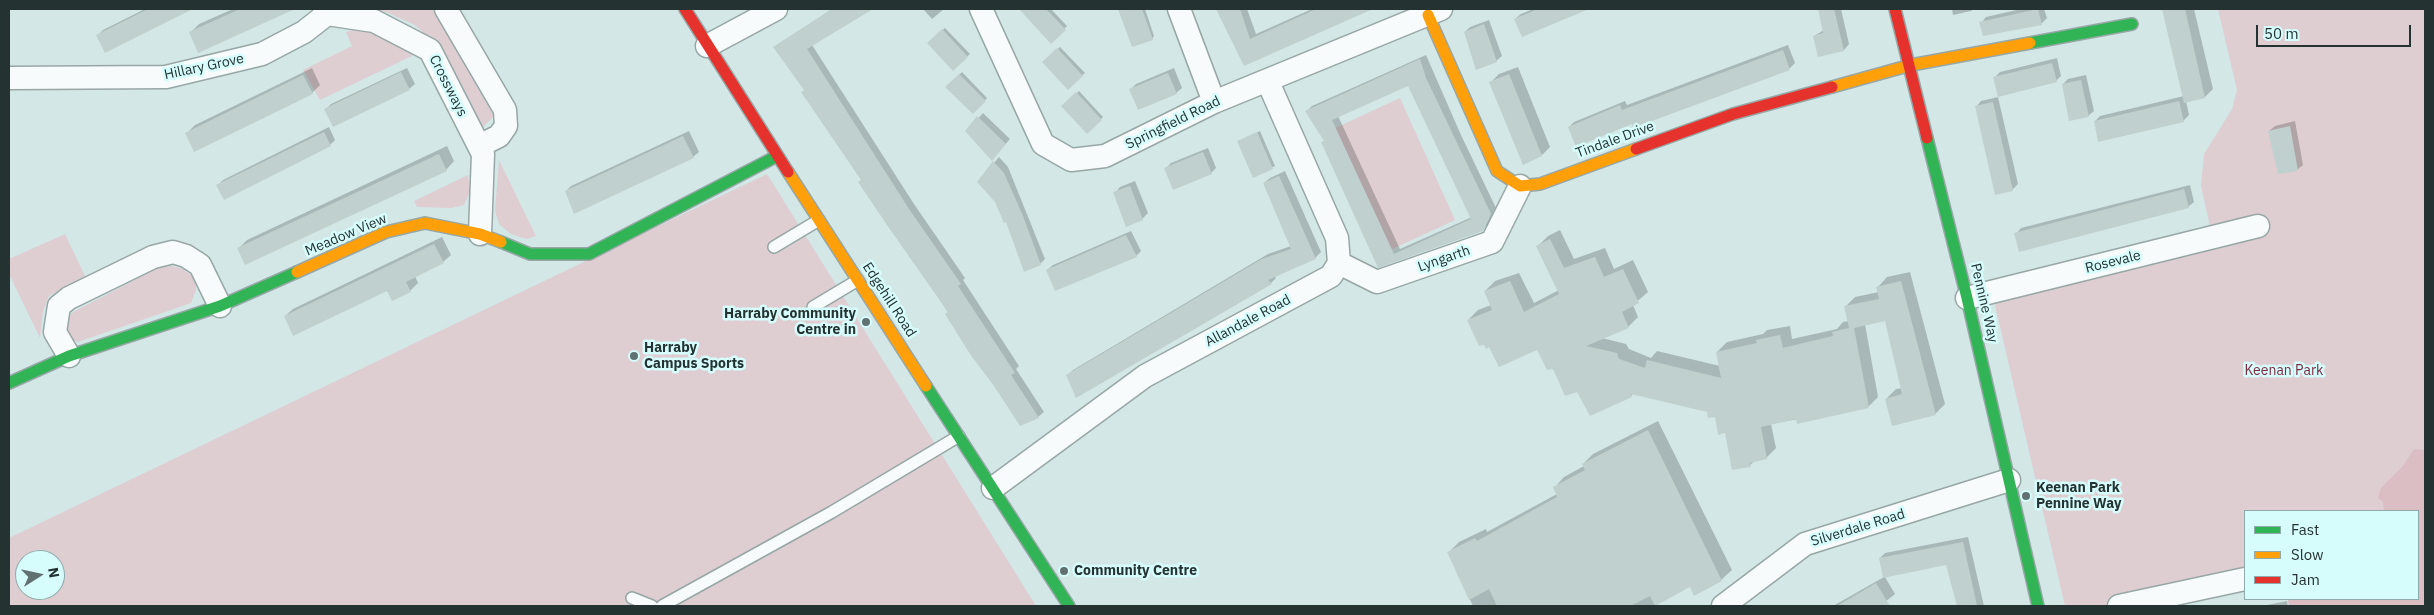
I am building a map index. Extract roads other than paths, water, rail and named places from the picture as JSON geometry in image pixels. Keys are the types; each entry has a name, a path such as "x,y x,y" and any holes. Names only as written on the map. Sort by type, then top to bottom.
{"street":[{"path":"446,9 504,110 506,126 499,136 479,146"},
{"name":"Edgehill Road","path":"685,9 776,156 1069,606"},
{"path":"708,46 776,9"},
{"name":"Springfield Road","path":"981,9 1043,144 1071,160 1105,156 1214,102 1268,82 1434,12"},
{"path":"1179,9 1214,102"},
{"name":"Pennine Way","path":"1895,9 1967,298 2038,606"},
{"name":"Crossways","path":"326,11 374,21 430,50 483,154 480,234"},
{"name":"Hillary Grove","path":"9,78 166,77 262,54 304,32 326,11"},
{"path":"1434,12 1497,171 1520,186"},
{"name":"Tindale Drive","path":"1520,186 1540,184 1733,114 1910,65 2132,24"},
{"path":"1268,82 1337,238 1339,263"},
{"name":"Meadow View","path":"9,383 69,356 220,306 386,232 425,223 480,234 530,254 589,254 776,156"},
{"name":"Lyngarth","path":"1339,263 1377,282 1492,242 1520,186"},
{"name":"Rosevale","path":"1967,298 2258,226"},
{"path":"69,356 55,332 59,306 69,298 153,257 173,252 186,256 200,265 220,306"},
{"name":"Allandale Road","path":"993,488 1145,376 1331,276 1339,263"},
{"name":"Silverdale Road","path":"1723,606 1804,544 2009,480"},
{"path":"2119,606 2244,579"}],"lane":[{"path":"774,247 819,220"},
{"path":"812,307 858,280"},
{"path":"662,606 832,512 959,436"},
{"path":"632,598 652,606"}],"place":[{"name":"Harraby Community Centre in","path":"866,322"},
{"name":"Harraby Campus Sports","path":"634,356"},
{"name":"Keenan Park Pennine Way","path":"2026,496"},
{"name":"Community Centre","path":"1064,571"}],"park label":[{"name":"Keenan Park","path":"2284,371"}]}
